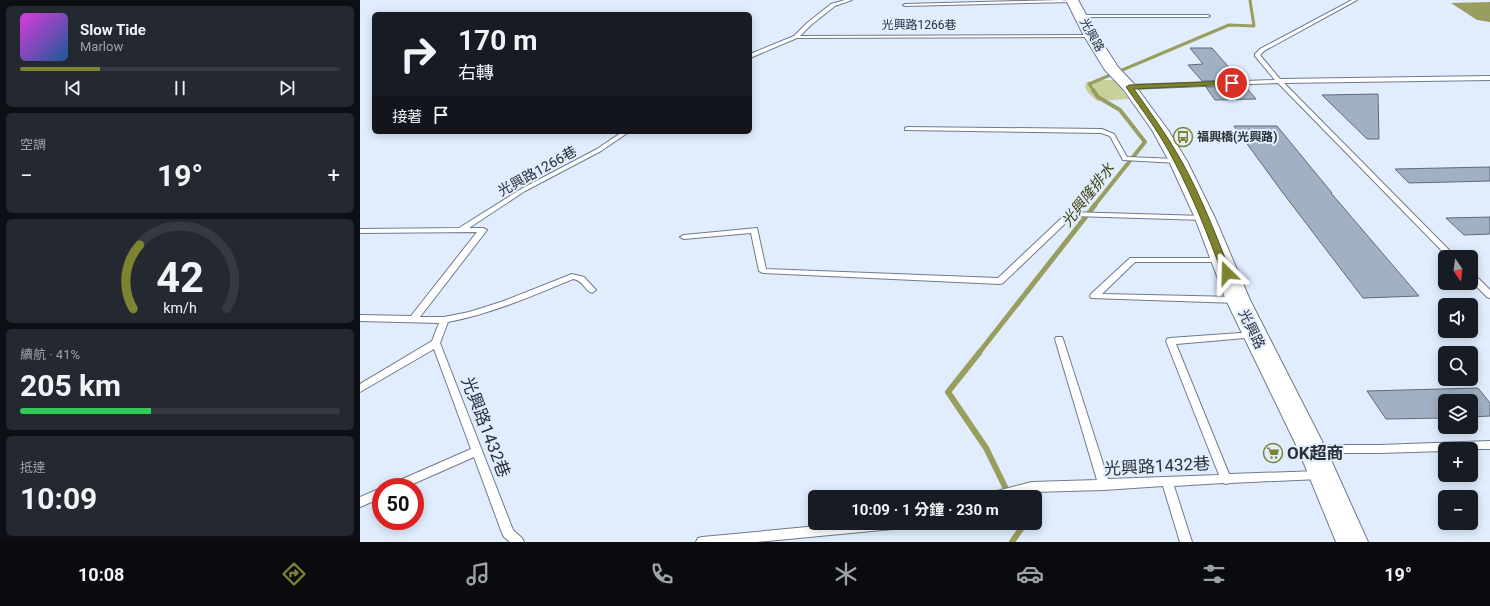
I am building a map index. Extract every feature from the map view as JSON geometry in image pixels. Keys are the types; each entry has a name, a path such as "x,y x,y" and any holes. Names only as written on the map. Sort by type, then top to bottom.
{"main road":[{"name":"光興路","path":"1072,0 1091,36 1121,79 1160,130 1178,161 1205,218 1238,300 1312,449 1352,542"}],"lane":[{"path":"796,37 809,24 833,5 850,0"},
{"path":"905,5 1072,0"},
{"path":"1355,0 1262,50 1257,55 1279,81 1445,250"},
{"path":"1081,16 1208,16"},
{"name":"光興路1266巷","path":"752,55 796,37 1091,36"},
{"path":"1121,79 1279,81 1489,78"},
{"path":"907,129 1102,131 1112,135 1125,159 1178,161"},
{"name":"光興路1266巷","path":"460,230 523,190 599,150 623,134"},
{"path":"684,237 754,230 763,271 1000,281 1071,214 1205,218"},
{"path":"360,231 483,230 414,319"},
{"path":"1221,260 1132,260 1094,296 1238,300"},
{"path":"360,318 444,320 470,315 504,304 577,276 581,278 592,290"},
{"path":"1478,283 1490,296"},
{"path":"360,388 436,343 444,320"},
{"path":"1226,480 1170,341 1255,335"},
{"path":"1059,339 1104,485"},
{"name":"光興路1432巷","path":"436,343 508,533 518,542"},
{"path":"1312,449 1379,449 1490,445"},
{"path":"416,478 477,451"},
{"name":"光興路1432巷","path":"1020,490 1032,487 1324,475"},
{"path":"1167,482 1186,542"},
{"path":"360,502 372,497"},
{"path":"702,542 829,530"}],"shaded area":[{"path":"1490,2 1490,22 1477,20 1451,3"},
{"path":"1115,80 1129,99 1097,101 1088,93 1085,87 1086,82"}],"building":[{"path":"1190,48 1212,48 1240,80 1202,81 1188,65 1203,64"},
{"path":"1245,86 1256,99 1215,100 1206,87"},
{"path":"1378,94 1379,139 1367,139 1322,95"},
{"path":"1234,126 1277,126 1331,193 1419,296 1363,298"},
{"path":"1490,167 1490,181 1409,183 1395,169"},
{"path":"1490,217 1490,234 1464,235 1446,218"},
{"path":"1478,388 1490,403 1490,416 1478,417 1478,394 1438,394 1438,418 1386,419 1367,391"}],"waterway":[{"name":"光興隆排水","path":"1094,91 1089,84 1229,25 1254,26 1250,0"},
{"name":"光興隆排水","path":"1093,90 1098,97 1120,110 1145,142 1094,206"},
{"name":"光興隆排水","path":"978,354 1095,205"},
{"name":"光興隆排水","path":"979,353 948,392 986,448 1007,490"},
{"name":"光興隆排水","path":"1012,542 1020,530"}],"place":[{"name":"福興橋(光興路)","path":"1183,137"},
{"name":"OK超商","path":"1273,453"}],"route":[{"path":"1227,273 1205,218 1178,161 1160,130 1129,87 1232,83"}]}
